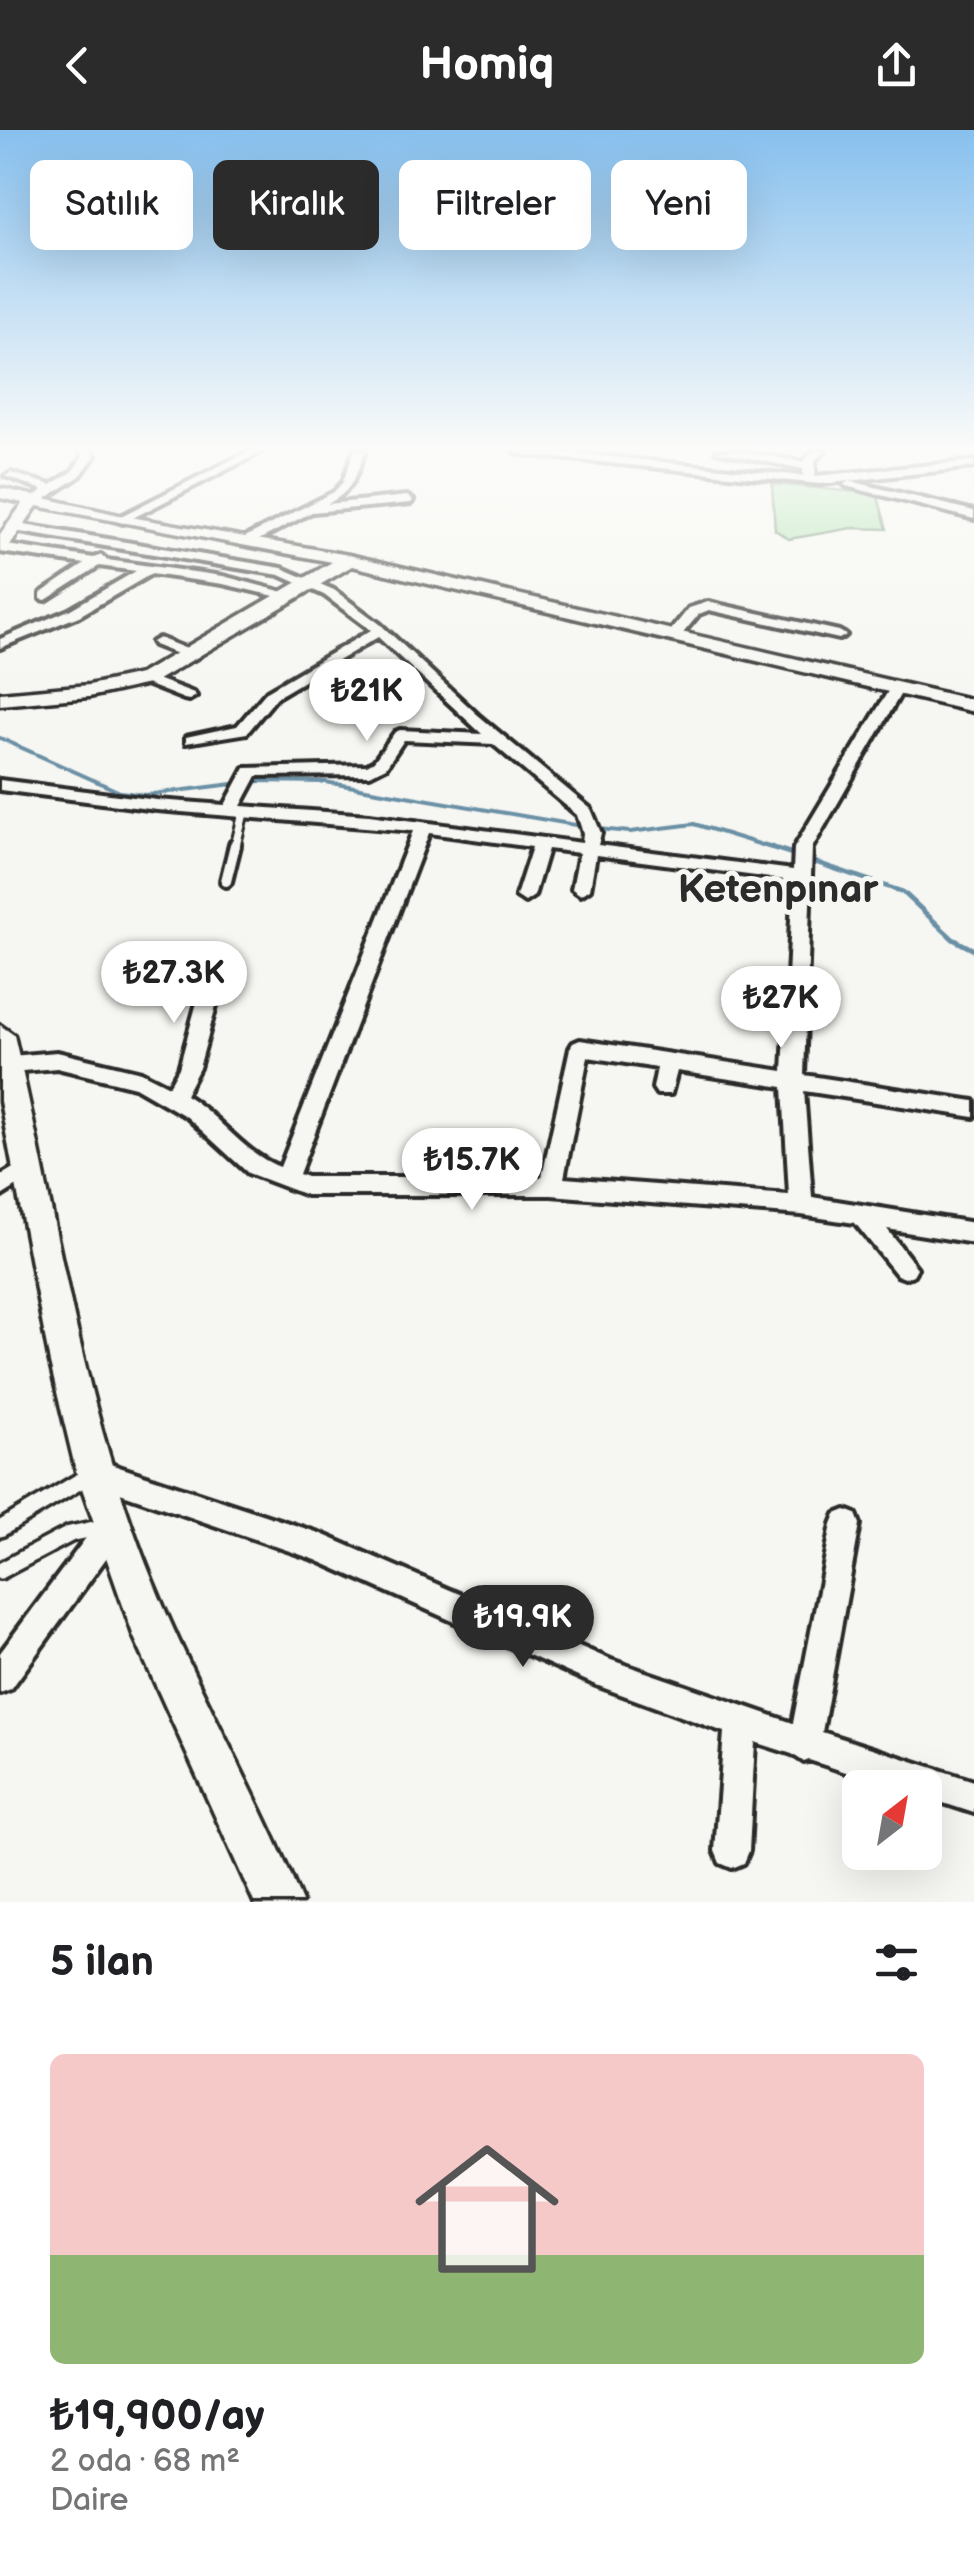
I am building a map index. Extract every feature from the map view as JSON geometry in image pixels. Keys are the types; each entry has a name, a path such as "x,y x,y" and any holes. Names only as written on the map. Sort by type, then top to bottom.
{"street":[{"path":"202,534 349,560 974,706"},
{"path":"247,541 261,534"},
{"path":"3,540 119,546 282,572 315,582 378,632 499,740 590,834"},
{"path":"3,540 97,562 292,596"},
{"path":"46,596 119,546"},
{"path":"0,644 74,613 172,554"},
{"path":"0,699 89,691 146,679 192,656 349,560"},
{"path":"674,635 694,612 708,606 838,635"},
{"path":"192,740 242,730 272,694 378,632"},
{"path":"159,642 192,656"},
{"path":"146,679 189,696"},
{"path":"801,1205 793,1078 803,863 897,688"},
{"path":"237,810 242,783 255,770 370,770 380,764 400,735 499,740"},
{"path":"0,784 157,805 423,828 541,844 590,834 803,863"},
{"path":"286,1180 351,1007 377,957 423,828"},
{"path":"581,889 590,834"},
{"path":"525,896 541,844"},
{"path":"174,1096 189,1068 215,973"},
{"path":"551,1186 580,1048 974,1109"},
{"path":"280,1902 175,1692 95,1472 62,1338 15,1177 2,1054 106,1069 174,1096 256,1167 286,1180 330,1189 551,1186 801,1205 974,1234"},
{"path":"664,1088 668,1060"},
{"path":"862,1215 905,1268"},
{"path":"95,1472 319,1547 607,1674 804,1746 974,1797"},
{"path":"804,1746 846,1524"},
{"path":"0,1678 113,1525"},
{"path":"732,1851 740,1722"}],"lane":[{"path":"226,881 237,810"},
{"path":"0,1529 95,1472"},
{"path":"0,1571 70,1534 113,1525"}],"green space":[{"path":"781,534 819,534 789,539"}],"waterway":[{"path":"0,738 120,792 145,795 241,783"},
{"path":"252,781 325,782 587,827"},
{"path":"598,829 630,832 694,824 772,848"},
{"path":"764,845 796,855"},
{"path":"806,859 903,892 953,939 974,950"}],"district":[{"name":"Ketenpınar","path":"778,890"}]}
